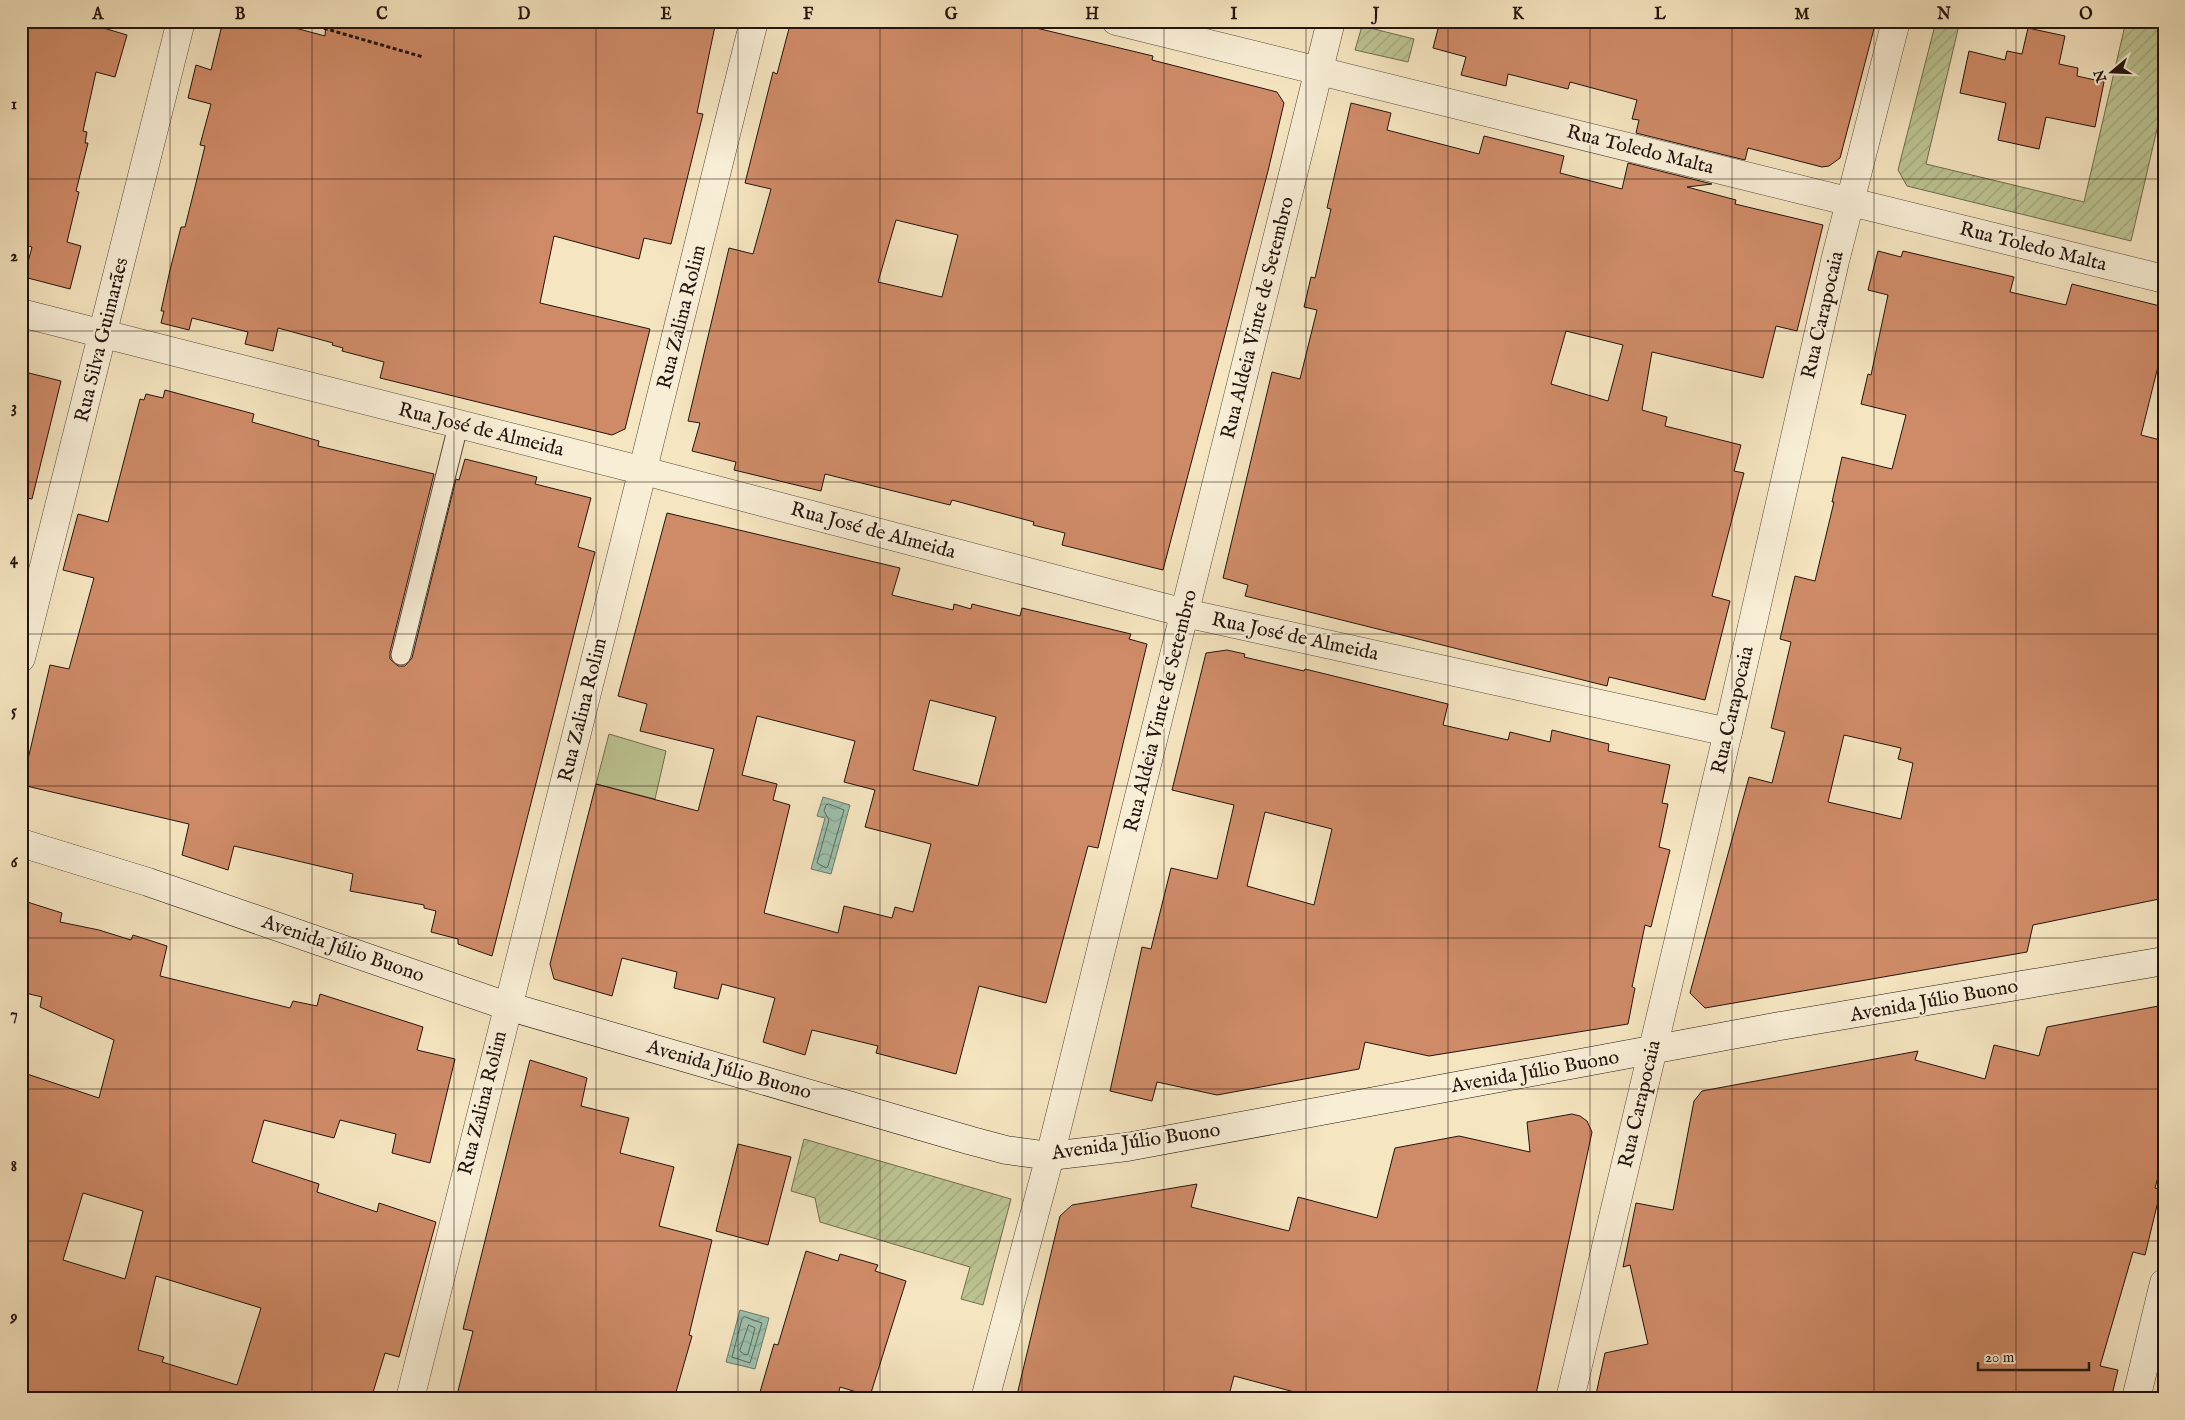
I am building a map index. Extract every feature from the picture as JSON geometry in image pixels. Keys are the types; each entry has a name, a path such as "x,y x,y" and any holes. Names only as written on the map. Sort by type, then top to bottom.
{"street":[{"name":"Rua Silva Guimarães","path":"21,658 104,334 181,21"},
{"name":"Rua Zalina Rolim","path":"410,1399 507,1006 644,471 754,21"},
{"name":"Rua Toledo Malta","path":"1116,21 2164,278"},
{"name":"Rua Aldeia Vinte de Setembro","path":"984,1399 1050,1156 1331,21"},
{"name":"Rua Carapocaia","path":"1570,1399 1728,732 1850,202 1896,21"},
{"name":"Rua José de Almeida","path":"21,314 458,426 644,471 1185,613 1728,732"},
{"name":"Avenida Júlio Buono","path":"21,843 148,882 507,1006 997,1148 1050,1156 1127,1148 1653,1050 2164,961"},
{"path":"2136,1399 2164,1283"}],"lane":[{"path":"401,656 458,426"}],"path":[{"path":"299,21 423,57"}],"shaded area":[{"path":"1936,21 1960,21 1926,164 2084,202 2126,21 2164,21 2164,99 2131,241 1907,186 1898,170"},
{"path":"1362,26 1414,39 1408,62 1355,50"},
{"path":"609,734 666,751 655,799 596,784"},
{"path":"804,1139 1011,1199 983,1305 961,1299 970,1267 820,1222 815,1198 791,1191"}],"water":[{"path":"823,797 850,805 831,874 811,869 825,818 817,816"},
{"path":"740,1310 769,1318 755,1369 726,1362"}],"building":[{"path":"21,21 80,21 127,35 115,77 96,72 83,131 87,132 85,143 88,143 76,191 79,192 67,242 81,246 70,289 24,277 32,247 21,244"},
{"path":"223,21 269,21 325,36 326,21 716,21 697,113 703,114 671,244 644,238 639,259 554,236 540,303 650,329 625,429 612,435 380,378 384,362 342,351 343,348 332,345 333,343 278,328 273,351 245,344 248,332 192,318 189,330 161,323 164,311 161,311 170,270 181,227 185,227 205,146 200,145 211,104 188,98 196,65 211,70"},
{"path":"791,21 1007,21 1153,56 1152,60 1277,92 1284,103 1268,171 1163,570 1062,545 1065,533 1033,525 1034,522 952,500 950,505 825,474 821,491 734,470 736,462 692,451 700,423 688,421 729,248 753,254 771,189 745,183 773,72 777,74","holes":["896,220 958,235 942,297 878,282"]},
{"path":"1440,21 1650,21 1673,28 1674,21 1876,21 1840,158 1829,166 1822,167 1748,148 1745,160 1636,133 1639,120 1632,119 1637,100 1570,82 1568,89 1508,74 1506,86 1461,75 1466,57 1433,48"},
{"path":"2028,28 2065,36 2059,64 2078,68 2077,76 2104,82 2095,127 2046,117 2039,149 1998,140 2006,103 1960,93 1969,51 2005,60 2007,51 2022,54"},
{"path":"1351,103 1391,113 1387,130 1479,154 1484,136 1564,156 1560,173 1622,189 1628,163 1712,184 1687,187 1736,200 1735,204 1823,225 1797,331 1776,326 1763,378 1652,352 1642,410 1667,417 1665,426 1741,445 1734,471 1744,473 1712,596 1730,601 1705,700 1609,677 1607,686 1245,596 1248,585 1223,578 1272,372 1300,379 1317,310 1304,307 1311,277 1315,278 1331,209 1327,208","holes":["1566,331 1623,345 1608,401 1551,384"]},
{"path":"1878,251 1901,257 1903,251 2014,277 2010,292 2066,305 2072,284 2164,307 2164,342 2141,435 2164,441 2164,898 2033,925 2027,952 1705,1008 1690,993 1749,777 1772,783 1785,732 1771,728 1791,642 1780,639 1795,576 1815,581 1834,502 1832,502 1842,457 1892,469 1906,415 1861,404 1868,374 1871,375 1888,295 1868,290","holes":["1844,735 1901,748 1898,759 1913,763 1901,819 1828,802"]},
{"path":"21,371 61,381 32,499 21,497"},
{"path":"165,390 254,414 252,422 319,441 318,446 434,474 390,652 390,659 398,666 405,666 412,658 456,479 459,480 465,459 537,477 535,484 591,498 578,547 595,552 492,956 458,944 458,939 431,932 436,911 424,908 424,905 350,891 353,874 234,846 228,870 182,855 189,824 22,785 50,665 69,669 94,578 63,570 78,514 108,522 140,399 144,400 146,394 163,398"},
{"path":"667,513 900,568 892,595 953,610 954,604 971,609 972,604 1020,616 1022,608 1131,634 1129,639 1147,644 1098,848 1088,846 1046,1003 979,986 956,1074 876,1053 878,1046 812,1030 805,1055 763,1042 775,998 722,984 718,999 674,988 677,972 622,958 612,996 554,979 550,964 596,784 698,811 714,749 640,731 647,704 618,696","holes":["930,700 996,717 978,786 913,770","757,716 855,741 844,782 875,790 865,827 931,844 913,912 895,907 892,918 844,906 838,933 764,913 790,805 773,800 777,784 742,775"]},
{"path":"1227,650 1245,654 1244,657 1304,671 1305,669 1448,704 1443,725 1508,740 1510,732 1550,742 1552,730 1609,744 1608,751 1670,765 1662,803 1668,804 1659,847 1670,850 1651,927 1645,925 1632,987 1635,988 1628,1024 1429,1056 1365,1042 1359,1069 1217,1095 1157,1082 1152,1101 1110,1091 1142,947 1151,949 1171,868 1217,879 1234,805 1172,790 1206,653","holes":["1265,812 1332,829 1314,905 1247,886"]},
{"path":"21,900 62,913 60,922 99,930 131,940 133,935 167,946 160,976 290,1008 293,1001 317,1006 320,994 423,1027 417,1050 455,1059 430,1163 392,1153 396,1134 340,1120 334,1138 264,1120 252,1162 319,1184 317,1192 377,1212 379,1203 436,1222 399,1357 385,1353 371,1399 21,1399 21,1072 99,1098 114,1040 40,1007 42,997 21,992","holes":["83,1193 143,1211 125,1279 63,1260","156,1276 261,1308 237,1385 162,1362 164,1357 138,1350"]},
{"path":"2164,1005 2164,1155 2155,1188 2161,1189 2145,1255 2133,1252 2100,1366 2118,1370 2111,1399 1595,1399 1605,1353 1648,1344 1630,1265 1623,1267 1636,1203 1673,1210 1694,1101 1702,1091 1918,1051 1915,1060 1985,1079 1994,1045 2039,1056 2047,1027"},
{"path":"530,1060 587,1078 581,1106 629,1118 620,1153 674,1167 659,1226 712,1240 689,1335 692,1336 674,1399 456,1399 473,1331 463,1329"},
{"path":"1572,1114 1580,1116 1587,1121 1592,1132 1535,1399 1321,1399 1234,1376 1228,1399 1016,1399 1060,1216 1072,1205 1197,1184 1191,1207 1289,1231 1298,1197 1377,1218 1395,1148 1459,1136 1530,1152 1527,1122"},
{"path":"738,1144 791,1157 768,1245 716,1231"},
{"path":"806,1251 838,1261 840,1254 878,1265 875,1271 906,1281 870,1396 840,1387 837,1399 758,1399 774,1344 778,1345"}]}
